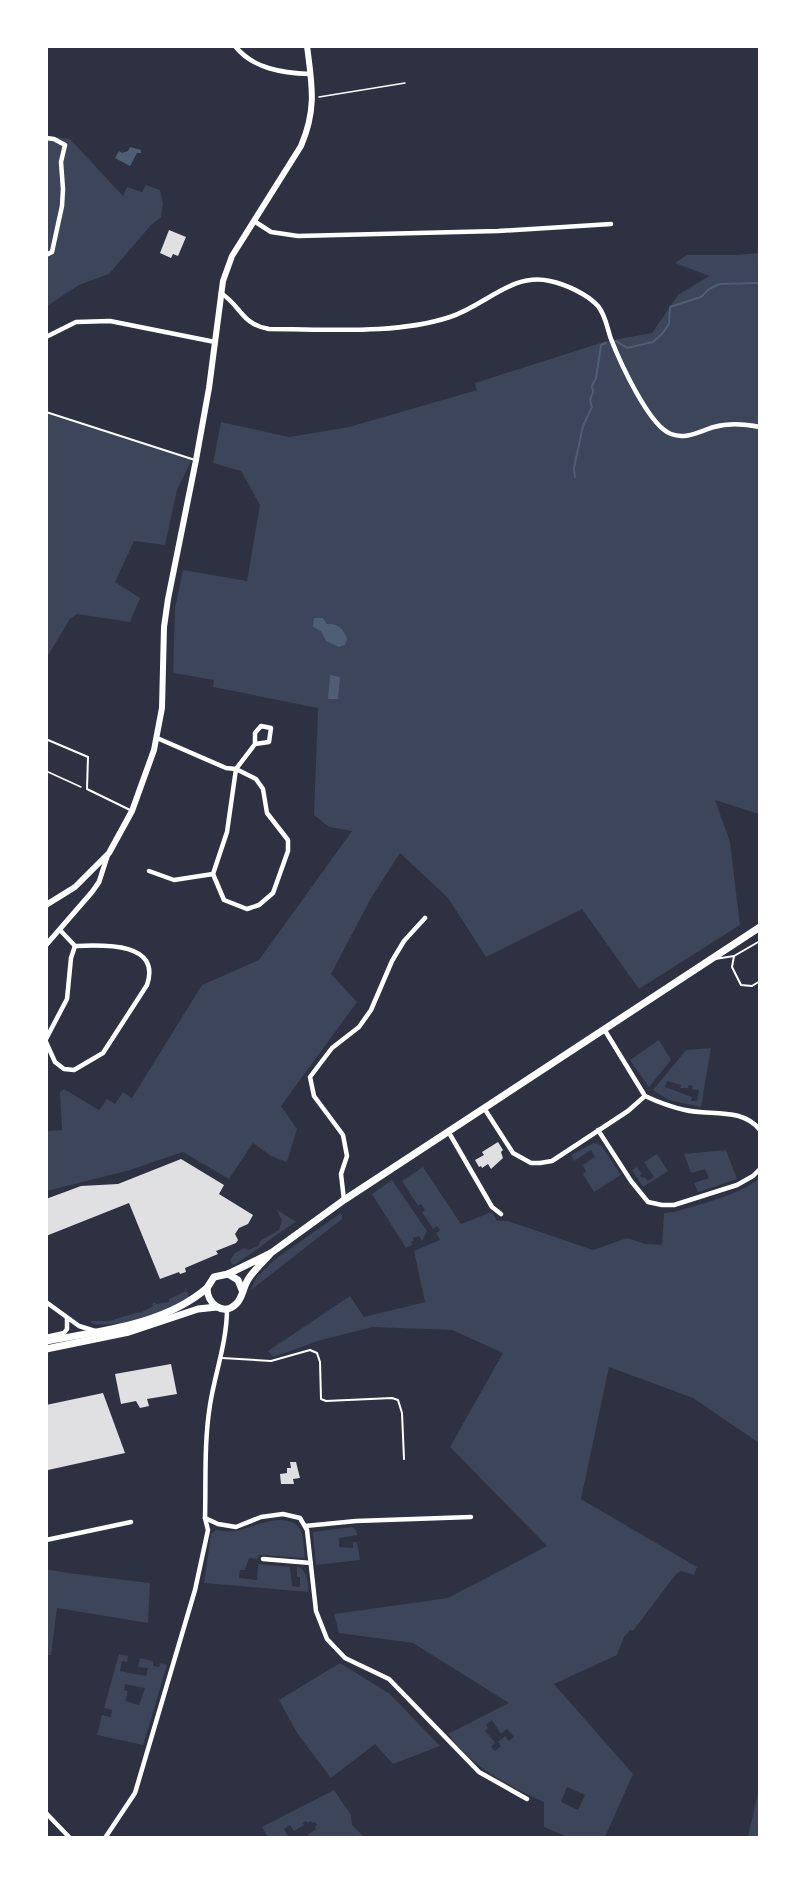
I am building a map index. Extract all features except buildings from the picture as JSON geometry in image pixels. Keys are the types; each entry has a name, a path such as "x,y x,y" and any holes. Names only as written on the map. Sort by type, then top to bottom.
{"main road":[{"path":"46,905 75,887 109,853 132,811 157,738 162,708 164,627 168,599 196,460 223,281 232,256 301,146 310,120 313,98 307,46"},
{"path":"46,1345 132,1324 163,1314 194,1299 207,1288 214,1276 228,1274 271,1253 344,1200 759,927"},
{"path":"46,1345 129,1332 198,1309 217,1307 227,1309 238,1302 251,1275 271,1253"},
{"path":"228,1274 238,1280 242,1290"},
{"path":"207,1288 209,1300 217,1307"}],"street":[{"path":"235,46 243,57 257,65 310,74"},
{"path":"46,138 54,139 65,145 61,162 62,206 52,252 46,255"},
{"path":"254,221 271,232 298,236 498,231 611,224"},
{"path":"221,293 231,299 248,322 255,327 269,329 374,328 401,327 448,318 470,310 516,282 527,279 552,281 585,296 597,305 606,319 611,338 642,403 657,426 671,435 690,436 716,427 734,424 759,427"},
{"path":"46,337 76,322 110,321 215,342"},
{"path":"157,738 226,768 236,769 256,780 262,789 267,813 288,840 288,851 273,893 259,905 247,909 224,900 213,873 227,832 236,769 255,744 255,733 261,726 271,728 269,742 255,744"},
{"path":"46,945 99,882 109,853"},
{"path":"149,871 174,880 213,873"},
{"path":"344,1200 341,1174 347,1156 344,1135 314,1096 310,1077 332,1048 359,1027 371,1010 392,961 404,941 424,918"},
{"path":"60,930 75,946 116,945 134,951 146,962 150,976 147,985 103,1053 74,1070 64,1069 55,1062 46,1041 67,999 71,958 75,946"},
{"path":"604,1029 645,1096 685,1110 742,1116 753,1122 759,1130"},
{"path":"484,1108 513,1153 531,1163 552,1161 628,1111 645,1096"},
{"path":"598,1130 631,1181 648,1202 674,1205 737,1185 753,1176 759,1169"},
{"path":"448,1131 492,1208 501,1214"},
{"path":"46,1302 79,1326 98,1332"},
{"path":"105,1838 135,1793 195,1590 208,1530 205,1518 207,1429 214,1383 221,1358 227,1309"},
{"path":"46,1337 64,1334 67,1329 67,1318"},
{"path":"79,1326 81,1335"},
{"path":"205,1518 218,1524 236,1527 261,1517 283,1514 300,1518 307,1530 316,1611 327,1639 345,1658 389,1679 480,1772 527,1799"},
{"path":"305,1526 356,1521 471,1517"},
{"path":"46,1540 131,1522"},
{"path":"263,1559 311,1563"},
{"path":"46,1813 70,1838"}],"lane":[{"path":"46,412 196,460"},
{"path":"48,740 88,757 87,789 132,811"},
{"path":"709,960 734,956 759,941"},
{"path":"734,956 732,967 741,985 752,986 759,981"},
{"path":"221,1358 271,1361 310,1350 317,1353 320,1362 321,1399 326,1401 392,1398 398,1400 402,1413 404,1459"}],"path":[{"path":"313,98 405,83"},
{"path":"46,771 87,789"}],"shaded area":[{"path":"47,136 70,139 123,196 127,187 142,192 146,185 160,190 163,203 161,217 151,225 109,274 79,285 47,306"},
{"path":"130,147 141,150 141,153 137,153 130,166 115,158 119,151 122,153 128,151"},
{"path":"759,253 759,814 715,800 730,842 740,925 639,989 582,909 486,957 448,898 400,853 371,898 331,974 357,1002 281,1106 297,1129 287,1162 271,1156 253,1143 229,1179 183,1152 130,1170 47,1191 47,1131 62,1130 60,1092 64,1089 99,1110 107,1099 115,1104 123,1092 132,1098 202,985 259,960 352,831 329,827 314,815 318,708 213,687 214,680 173,673 175,608 183,570 247,581 260,505 241,471 213,463 221,422 289,437 349,427 477,390 475,383 607,341 652,333 678,295 709,276 675,263 687,255"},
{"path":"47,414 192,459 177,490 165,545 134,541 115,582 140,598 130,622 77,614 70,619 47,657"},
{"path":"314,618 323,618 327,624 340,627 347,639 345,645 339,647 326,641 321,631 313,627"},
{"path":"330,675 340,677 338,699 328,699"},
{"path":"659,1040 671,1060 649,1087 630,1060"},
{"path":"711,1048 701,1107 669,1100 653,1090 686,1050","holes":["667,1081 681,1085 680,1088 688,1088 689,1085 693,1086 692,1089 699,1090 697,1101 691,1101 692,1097 665,1087"]},
{"path":"594,1143 601,1145 621,1175 594,1192 583,1174 586,1171 583,1165 595,1157 591,1150 574,1161 571,1155"},
{"path":"726,1150 737,1179 698,1192 694,1183 709,1178 705,1169 691,1173 684,1154"},
{"path":"657,1154 668,1171 643,1187 632,1170 637,1167 642,1178 648,1181 654,1177 644,1162"},
{"path":"423,1167 461,1224 492,1212 497,1221 508,1221 593,1250 627,1238 646,1244 662,1245 664,1213 718,1199 759,1179 759,1443 693,1398 609,1367 581,1499 697,1567 694,1575 681,1571 676,1574 633,1631 630,1630 624,1637 617,1655 554,1684 633,1774 605,1837 568,1837 544,1827 544,1802 504,1782 480,1766 468,1757 448,1734 509,1703 413,1643 339,1633 334,1614 448,1598 547,1546 450,1447 503,1353 452,1330 373,1327 321,1340 273,1357 268,1351 350,1296 364,1317 425,1302 414,1251 440,1240 436,1233 440,1230 437,1226 433,1229 422,1212 425,1210 421,1204 418,1206 402,1181","holes":["492,1720 501,1734 507,1729 514,1737 509,1741 505,1736 498,1742 501,1746 495,1751 491,1747 495,1743 485,1731 488,1728 486,1725","567,1787 585,1795 578,1810 561,1802"]},
{"path":"392,1180 427,1231 422,1241 419,1236 413,1238 412,1245 406,1248 372,1194"},
{"path":"276,1209 297,1221 242,1260 232,1264 230,1260 235,1253 244,1248 248,1250 258,1246 260,1241 279,1230 282,1220"},
{"path":"341,1213 342,1219 251,1290 256,1278 274,1260"},
{"path":"184,1284 189,1297 167,1308 128,1322 91,1323 91,1321 109,1321 140,1313 153,1306 155,1302 156,1304 169,1302 169,1299 186,1291"},
{"path":"278,1520 298,1526 303,1536 305,1558 259,1555 258,1559 249,1558 245,1570 240,1570 239,1578 257,1580 258,1564 290,1567 292,1586 300,1587 297,1566 305,1574 309,1592 204,1583 211,1534 216,1530 241,1530"},
{"path":"352,1527 356,1530 357,1535 339,1538 339,1547 353,1548 353,1542 357,1542 360,1560 316,1565 313,1532"},
{"path":"46,1569 150,1583 148,1623 57,1608 51,1655 47,1655"},
{"path":"119,1654 128,1656 127,1662 122,1661 120,1671 146,1676 148,1668 138,1667 140,1658 153,1661 153,1666 159,1667 161,1663 167,1665 143,1745 97,1735 102,1715 111,1717 112,1710 104,1708","holes":["125,1684 145,1688 139,1705 125,1701 128,1691 124,1690"]},
{"path":"340,1663 390,1694 440,1746 393,1764 375,1744 331,1778 297,1733 279,1700"},
{"path":"759,1789 759,1837 748,1836"},
{"path":"334,1790 351,1815 352,1825 364,1837 305,1837 316,1829 317,1825 315,1822 306,1821 294,1831 290,1825 284,1829 289,1837 268,1837 262,1827"}],"waterway":[{"path":"616,341 627,348 653,342 669,324 670,307 701,297 709,289 719,284 760,283"},
{"path":"575,477 574,468 583,426 592,407 590,400 593,392 592,386 596,378 601,345 606,343"}]}
